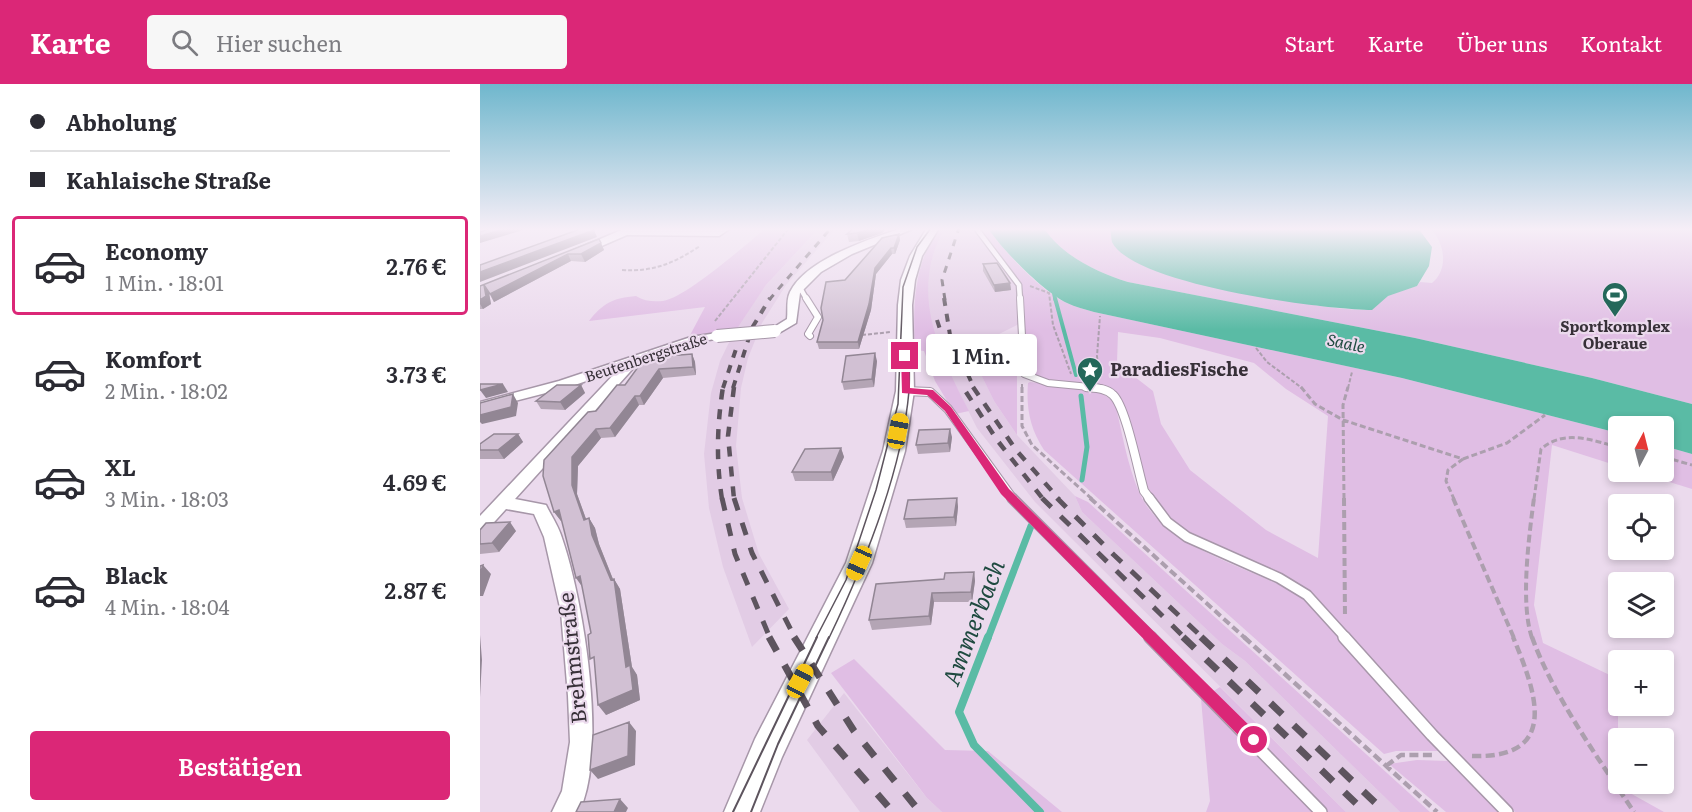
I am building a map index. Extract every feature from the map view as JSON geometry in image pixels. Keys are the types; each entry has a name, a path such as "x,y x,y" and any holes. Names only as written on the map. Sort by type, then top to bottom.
{"main road":[{"path":"742,812 767,751 859,563 894,451 905,391 908,280 914,262"}],"street":[{"path":"799,286 834,262"},
{"name":"Beutenbergstraße","path":"480,406 564,384 710,337 775,331 792,321 794,296 799,286"},
{"path":"480,527 634,360"},
{"name":"Brehmstraße","path":"502,504 540,509 554,537 571,612 582,742 574,794 565,812"}],"lane":[{"path":"1002,262 1019,285 1024,374 1048,383 1101,388 1119,402 1144,491 1167,522 1202,544 1299,588 1316,603 1451,756 1507,812"},
{"path":"799,286 818,317 808,332 810,336"},
{"path":"905,391 930,392 948,409 1005,491 1270,757 1321,812"}],"path":[{"path":"622,270 644,272 665,268 674,262"},
{"path":"710,337 731,297 760,262"},
{"path":"1019,285 1034,286 1049,293 1053,325 1074,380 1074,386"},
{"path":"1100,316 1097,356 1101,388"},
{"path":"853,335 905,330"},
{"path":"991,338 997,353 1024,374"},
{"path":"1256,348 1267,362 1298,383 1315,404 1343,420 1463,459"},
{"path":"1345,638 1343,405 1352,372"},
{"path":"1022,395 1022,426 1032,445 1437,812"},
{"path":"1386,766 1401,755 1501,756 1521,747 1530,733 1536,715 1531,679 1446,480 1448,470 1463,459 1488,454 1502,447 1545,415"},
{"path":"1608,444 1580,437 1562,437 1553,439 1541,449 1529,536 1527,623 1537,652 1584,736 1634,812"},
{"path":"1674,460 1692,465"}],"shaded area":[{"path":"725,262 787,262 766,285 734,333 688,339 705,307 589,321 609,302 636,296 645,300 663,301 686,290"},
{"path":"787,262 806,262 786,285 762,323 748,358 741,388 736,446 742,498 759,554 789,609 752,647 723,567 709,508 704,454 711,393 720,361 737,326 766,285"},
{"path":"922,262 932,262 928,298 932,321 947,367 969,411 955,414 935,381 924,351 915,350 914,318 919,272"},
{"path":"931,262 1000,262 1019,285 1021,323 991,338 964,339 994,401 1017,435 1075,496 1082,512 1222,644 1245,661 1400,812 1346,812 1035,502 977,428 940,355 928,315 927,279"},
{"path":"1003,262 1016,262 1057,298 1094,312 1402,378 1608,430 1608,463 1552,445 1534,605 1543,643 1608,674 1608,716 1618,716 1618,728 1608,728 1608,794 1632,794 1664,812 1515,812 1437,733 1311,592 1281,575 1190,534 1171,521 1148,490 1125,409 1117,394 1085,384 1036,377 1023,366 1019,285","holes":["1118,332 1160,338 1254,363 1286,389 1328,416 1318,558 1266,530 1190,470 1161,424 1153,391 1117,363"]},
{"path":"1081,262 1169,262 1272,296 1338,308 1371,310 1388,295 1417,286 1420,282 1432,283 1441,271 1443,262 1692,262 1692,404 1592,378 1415,338 1128,282"},
{"path":"963,338 987,338 1000,363 1017,376 1017,435 994,401"},
{"path":"1028,383 1098,390 1115,403 1135,481 1151,512 1168,529 1188,543 1302,597 1438,751 1396,751 1384,754 1044,450 1035,434 1028,410"},
{"path":"1674,449 1692,454 1692,489 1669,482 1674,482"},
{"path":"1075,496 1088,502 1430,812 1400,812 1245,661 1222,644 1082,512"},
{"path":"854,659 945,750 988,751 1062,812 942,812 927,798 831,673"},
{"path":"1220,687 1346,812 1206,812 1210,801 1201,699"},
{"path":"844,693 927,798 942,812 860,812 807,740"},
{"path":"1417,760 1448,761 1498,812 1446,812 1389,764"}],"water":[{"name":"Saale","path":"1017,262 1081,262 1128,282 1415,338 1592,378 1692,404 1692,454 1674,449 1674,416 1608,416 1608,430 1402,378 1094,312 1067,303"},
{"path":"1137,262 1430,262 1417,286 1388,296 1372,310 1275,300 1232,292 1155,271"}],"building":[{"path":"488,262 507,262 480,272 480,265"},
{"path":"541,262 552,262 490,294 484,285 486,296 480,300 480,286"},
{"path":"861,262 880,262 875,268 869,304 858,342 817,342 823,320 821,308 826,282 845,280"},
{"path":"997,263 1010,283 994,285 983,264"},
{"path":"649,352 655,357 692,354 693,367 659,369 640,396 635,396 610,428 596,429 572,457 572,485 584,520 589,518 592,535 611,580 614,579 626,667 630,665 633,690 598,705 594,657 590,659 588,635 591,633 580,576 576,578 559,510 554,512 543,476 544,460 588,412 596,411 617,385 625,385"},
{"path":"875,353 872,379 842,382 846,356"},
{"path":"480,384 503,384 480,390"},
{"path":"557,385 581,385 560,402 536,401"},
{"path":"513,394 511,407 480,415 480,403"},
{"path":"950,429 948,443 916,445 919,430"},
{"path":"494,434 518,434 498,450 480,450 480,444"},
{"path":"841,448 831,472 792,472 805,449"},
{"path":"957,498 954,517 904,519 908,500"},
{"path":"510,522 492,543 480,544 480,530 486,523"},
{"path":"974,572 971,592 932,593 929,616 869,620 876,584 944,579 945,573"},
{"path":"629,722 628,756 590,770 593,735"},
{"path":"620,799 614,812 576,812 581,802"}],"waterway":[{"name":"Ammerbach","path":"1052,287 1055,300"},
{"name":"Ammerbach","path":"1055,298 1076,375"},
{"name":"Ammerbach","path":"1081,396 1087,447 1082,480"},
{"name":"Ammerbach","path":"988,638 1031,526"},
{"name":"Ammerbach","path":"988,637 959,712 974,745 1040,812"}],"tram line":[{"path":"816,638 846,580 876,490 898,404 903,287 912,262"},
{"path":"829,638 868,549 890,486 905,422 909,391 909,345"},
{"path":"733,812 817,637"},
{"path":"751,812 778,744 829,637"}],"railway":[{"path":"769,300 802,262"},
{"path":"945,300 942,280 948,262"},
{"path":"733,388 752,328 770,298"},
{"path":"944,298 950,335 974,388"},
{"path":"937,320 951,363"},
{"path":"723,388 737,346"},
{"path":"722,499 718,443 723,387"},
{"path":"734,387 728,436 734,499"},
{"path":"973,387 1016,450 1059,499"},
{"path":"966,392 997,440 1043,499"},
{"path":"722,498 735,554 770,638"},
{"path":"734,498 752,553 795,638"},
{"path":"1057,498 1203,638"},
{"path":"1043,499 1185,638"},
{"path":"769,637 818,726 893,812"},
{"path":"794,637 854,731 920,812"},
{"path":"1183,637 1365,812"},
{"path":"1201,637 1385,812"}],"place":[{"name":"Sportkomplex Oberaue","path":"1615,318"},
{"name":"ParadiesFische","path":"1090,393"}],"route":[{"path":"905,356 905,391 930,392 948,409 1005,491 1254,740"}]}
